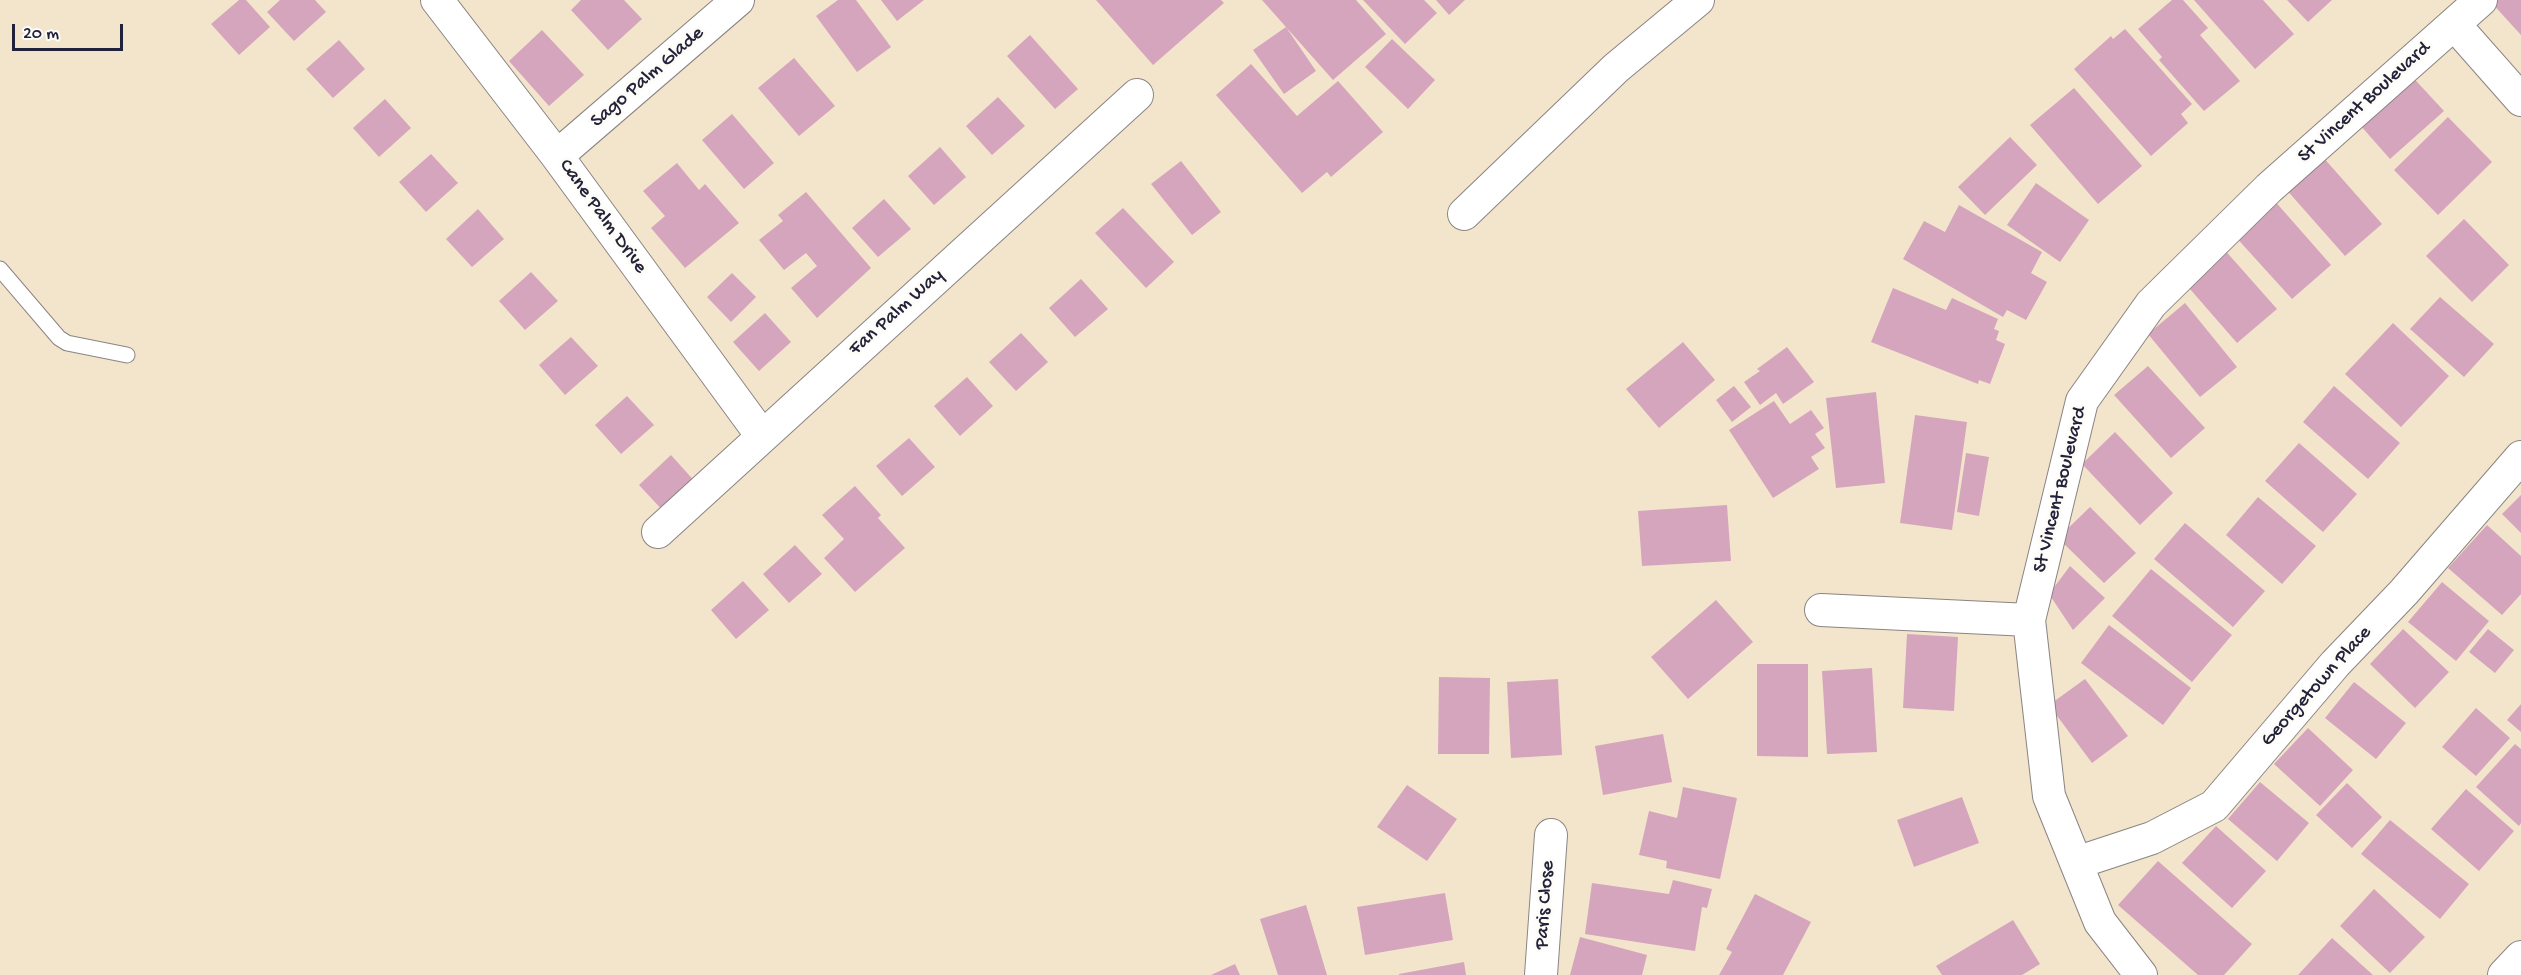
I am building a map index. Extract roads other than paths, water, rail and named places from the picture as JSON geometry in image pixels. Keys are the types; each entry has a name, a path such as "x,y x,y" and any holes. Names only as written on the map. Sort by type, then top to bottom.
{"street":[{"name":"Cane Palm Drive","path":"437,0 557,156 762,436"},
{"name":"Sago Palm Glade","path":"557,156 738,0"},
{"path":"1464,214 1616,68 1698,0"},
{"name":"St Vincent Boulevard","path":"2141,975 2100,922 2049,796 2029,620 2082,401 2151,304 2269,188 2481,0"},
{"path":"2454,24 2521,100"},
{"name":"Fan Palm Way","path":"658,532 1137,95"},
{"name":"Georgetown Place","path":"2076,862 2152,838 2214,806 2335,664 2404,592 2521,457"},
{"path":"1821,610 2029,620"},
{"name":"Paris Close","path":"1541,975 1551,835"},
{"path":"2504,975 2521,957"}],"lane":[{"path":"0,269 59,339 67,343 127,355"}]}
